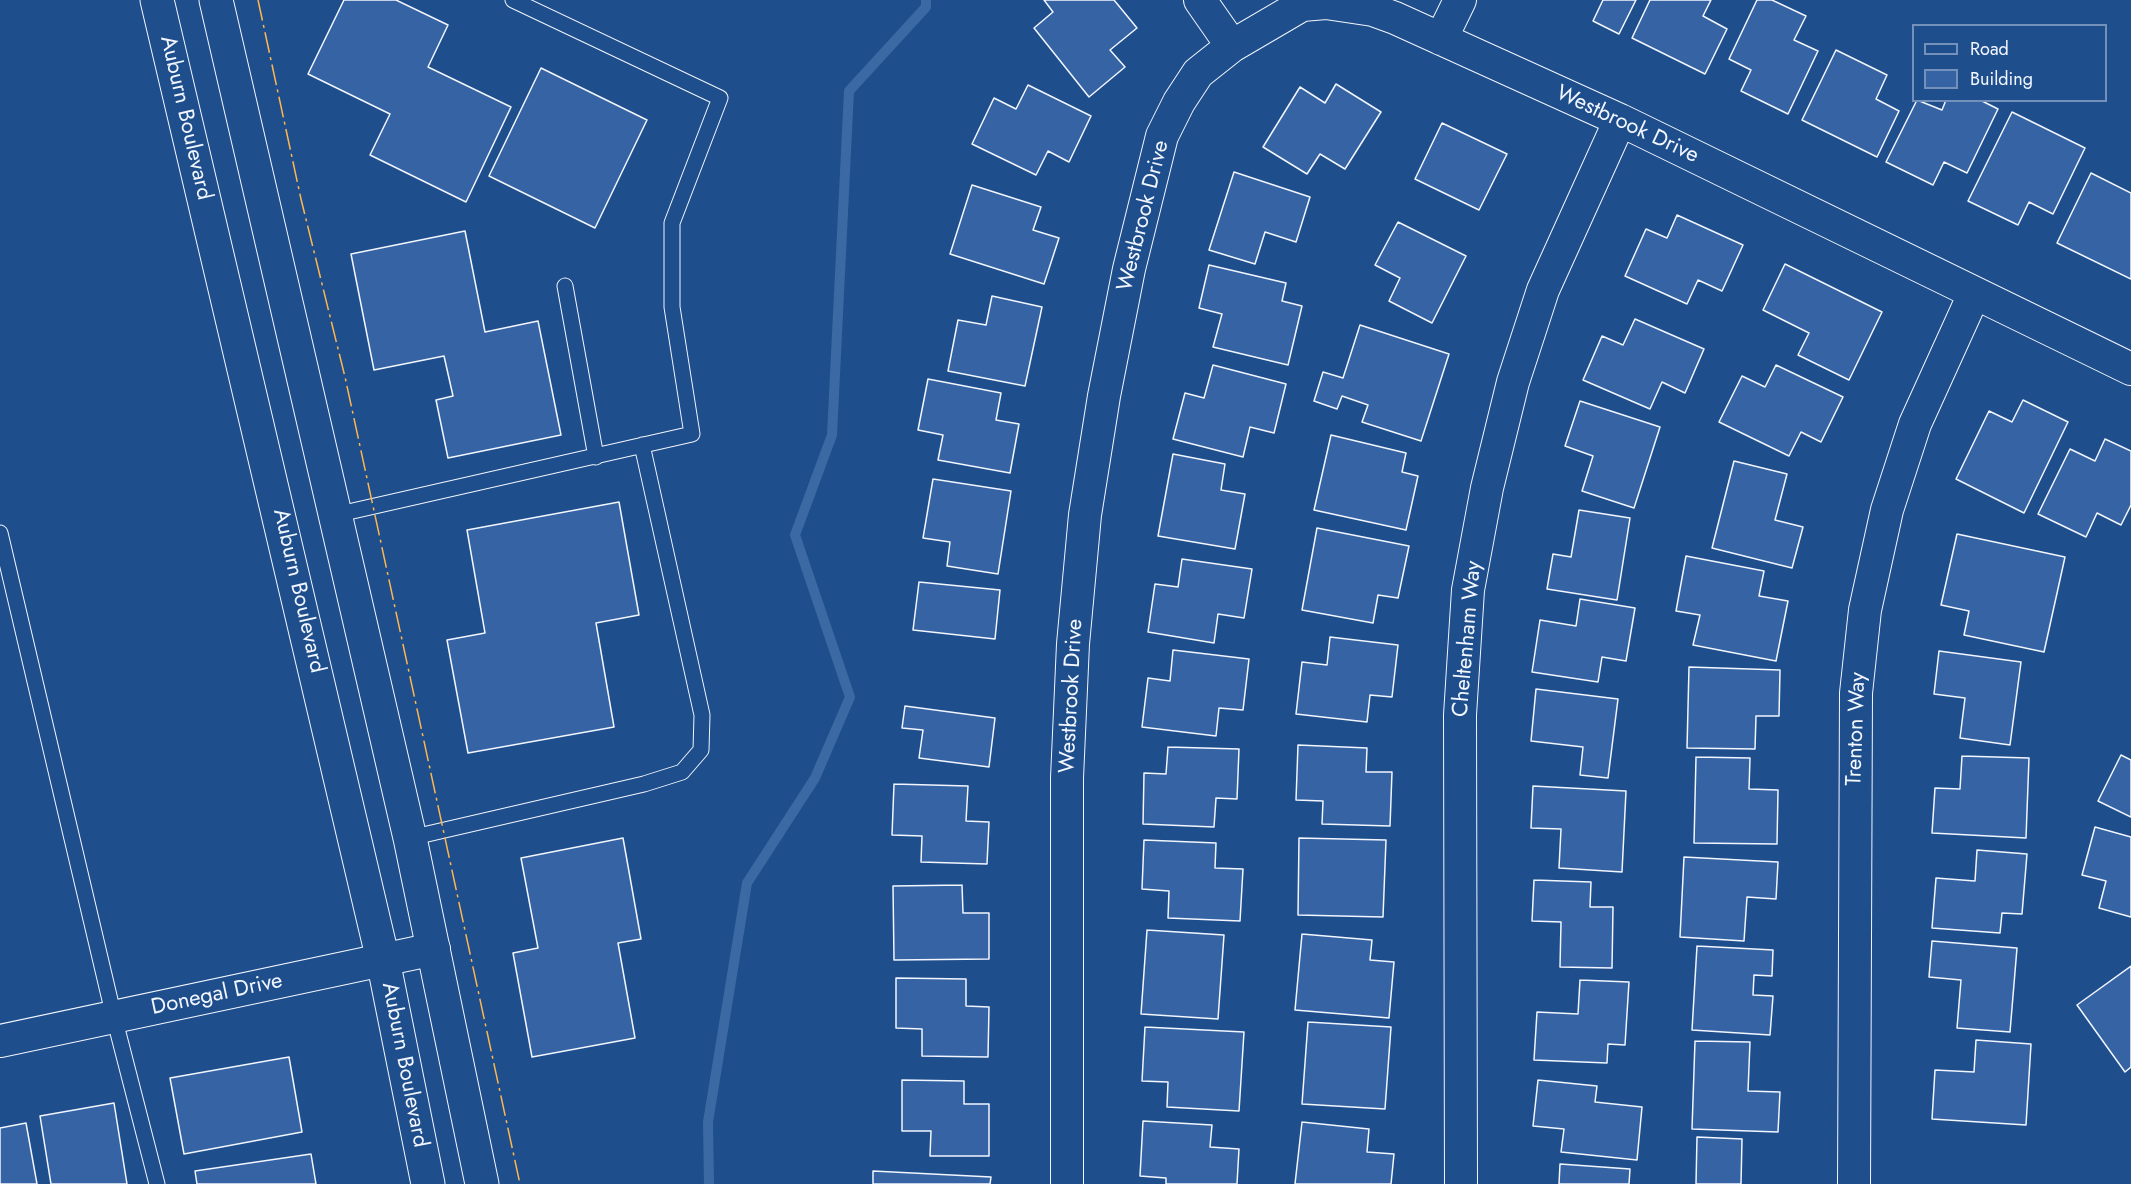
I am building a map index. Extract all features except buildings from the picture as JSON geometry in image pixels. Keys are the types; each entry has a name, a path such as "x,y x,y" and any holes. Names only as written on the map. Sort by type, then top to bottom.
{"main road":[{"name":"Auburn Boulevard","path":"157,0 383,960 428,1184"},
{"path":"216,0 410,838 482,1184"}],"street":[{"path":"1200,0 1233,46"},
{"path":"1441,39 1460,0"},
{"name":"Westbrook Drive","path":"1067,1184 1067,778 1073,644 1085,515 1104,396 1127,281 1162,136 1179,102 1198,73 1233,46 1302,5 1326,3 1372,10 1620,120 2131,369"},
{"name":"Cheltenham Way","path":"1461,1184 1460,715 1468,590 1486,488 1516,372 1543,290 1620,120"},
{"name":"Trenton Way","path":"1854,1184 1856,693 1865,610 1887,510 1915,424 1974,294"},
{"name":"Donegal Drive","path":"0,1041 434,949"}],"lane":[{"path":"335,515 692,434 672,307 672,223 720,99 513,0"},
{"path":"565,286 596,457"},
{"path":"410,838 644,784 682,772 701,750 702,715 642,445"},
{"path":"0,533 114,1017 157,1184"}],"waterway":[{"path":"709,1184 708,1122 747,883 815,778 850,697 795,535 832,435 849,91 926,7 926,0"}],"power":[{"path":"258,0 301,199 345,377 520,1184"}]}
